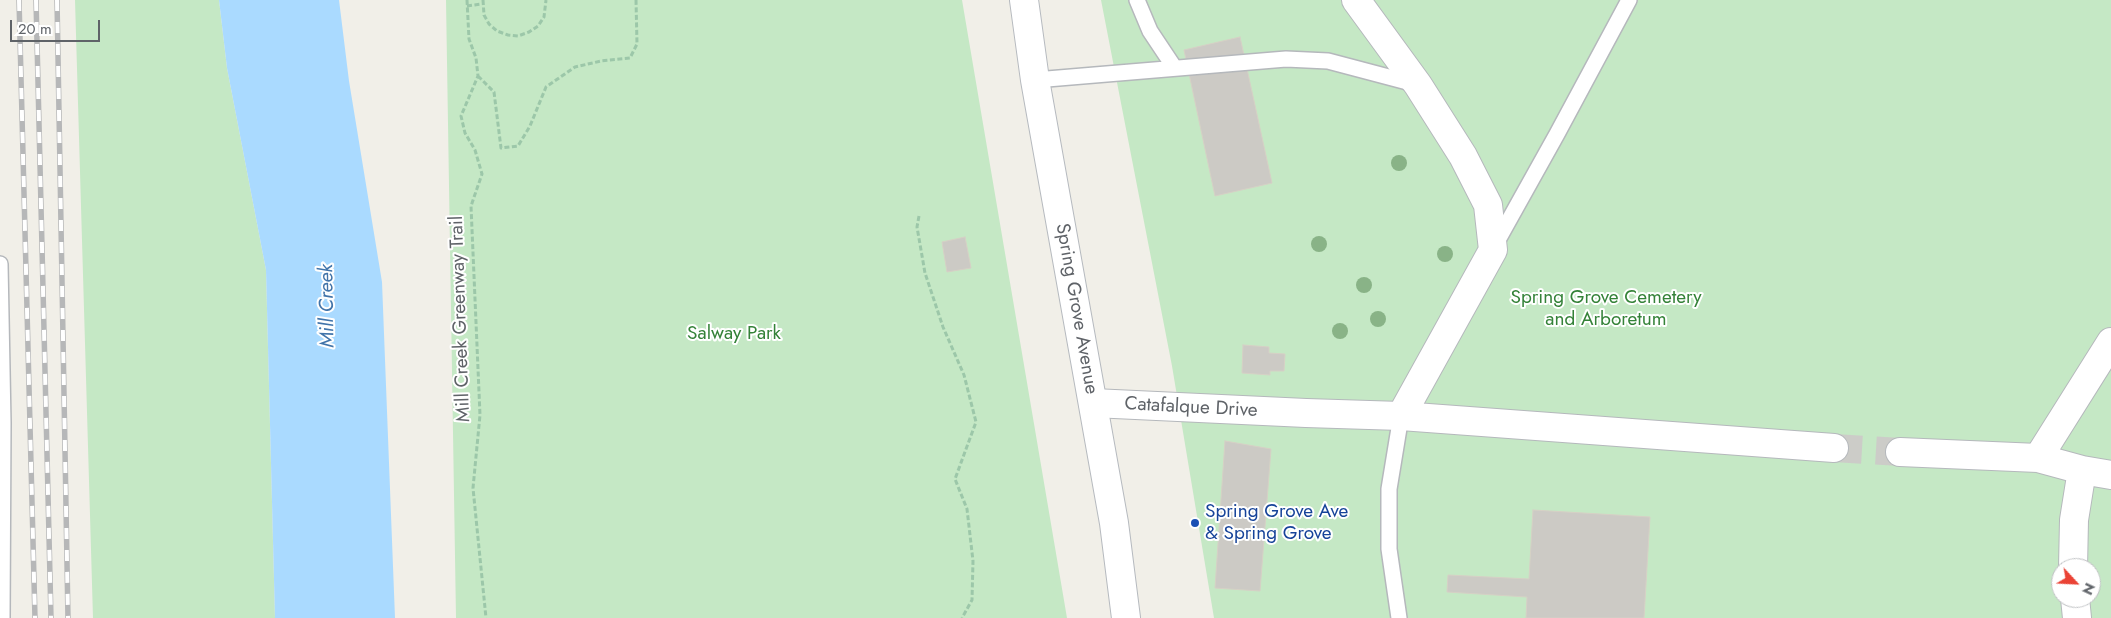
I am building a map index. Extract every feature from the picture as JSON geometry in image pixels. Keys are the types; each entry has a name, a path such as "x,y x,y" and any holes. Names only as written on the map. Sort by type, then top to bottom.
{"street":[{"name":"Spring Grove Avenue","path":"1024,0 1036,80 1114,523 1126,618"},
{"path":"1356,0 1418,85 1463,156 1488,205 1492,250 1401,416"},
{"path":"2038,458 2111,342"},
{"name":"Catafalque Drive","path":"1093,403 1290,413 1401,416 1834,448"},
{"path":"1900,452 2038,458 2082,470 2111,475"},
{"path":"2073,558 2074,520 2082,470"}],"lane":[{"path":"1137,0 1150,31 1174,67"},
{"path":"1492,250 1558,134 1629,0"},
{"path":"1036,80 1286,59 1328,61 1418,85"},
{"path":"0,264 3,423 2,618"},
{"path":"1399,618 1389,541 1389,489 1401,416"}],"path":[{"path":"467,0 469,39 476,58 478,76 494,92 501,148 518,146 530,126 546,87 575,67 601,61 630,58 637,44 636,0"},
{"path":"467,6 482,2 484,15 489,24 497,31 518,36 538,26 544,17 546,0"},
{"name":"Mill Creek Greenway Trail","path":"478,76 461,116 465,133 475,150 482,174 472,206 480,415 473,488 486,618"},
{"path":"919,216 917,227 926,272 943,327 964,375 976,422 955,479 967,509 973,561 972,600 962,618"}],"green space":[{"path":"75,0 219,0 227,68 266,270 275,618 93,618"},
{"name":"Salway Park","path":"446,0 962,0 1067,618 456,618"},
{"name":"Spring Grove Cemetery and Arboretum","path":"1101,0 2111,0 2111,618 1214,618 1172,366"}],"water":[{"name":"Mill Creek","path":"219,0 339,0 349,81 382,282 395,618 275,618 266,270 227,68"}],"building":[{"path":"1240,37 1272,183 1215,196 1184,50"},
{"path":"965,237 971,268 947,272 942,242"},
{"path":"1243,345 1269,347 1269,353 1285,354 1284,371 1270,371 1270,375 1242,373"},
{"path":"1225,441 1271,449 1260,591 1215,588"},
{"path":"1533,510 1650,517 1644,618 1526,618 1527,597 1447,592 1448,575 1529,579"}],"tunnel":[{"path":"1834,448 1900,452"}],"railway":[{"path":"19,0 35,618"},
{"path":"36,0 51,618"},
{"path":"57,0 68,618"}],"place":[{"name":"Spring Grove Ave & Spring Grove","path":"1195,523"}]}
